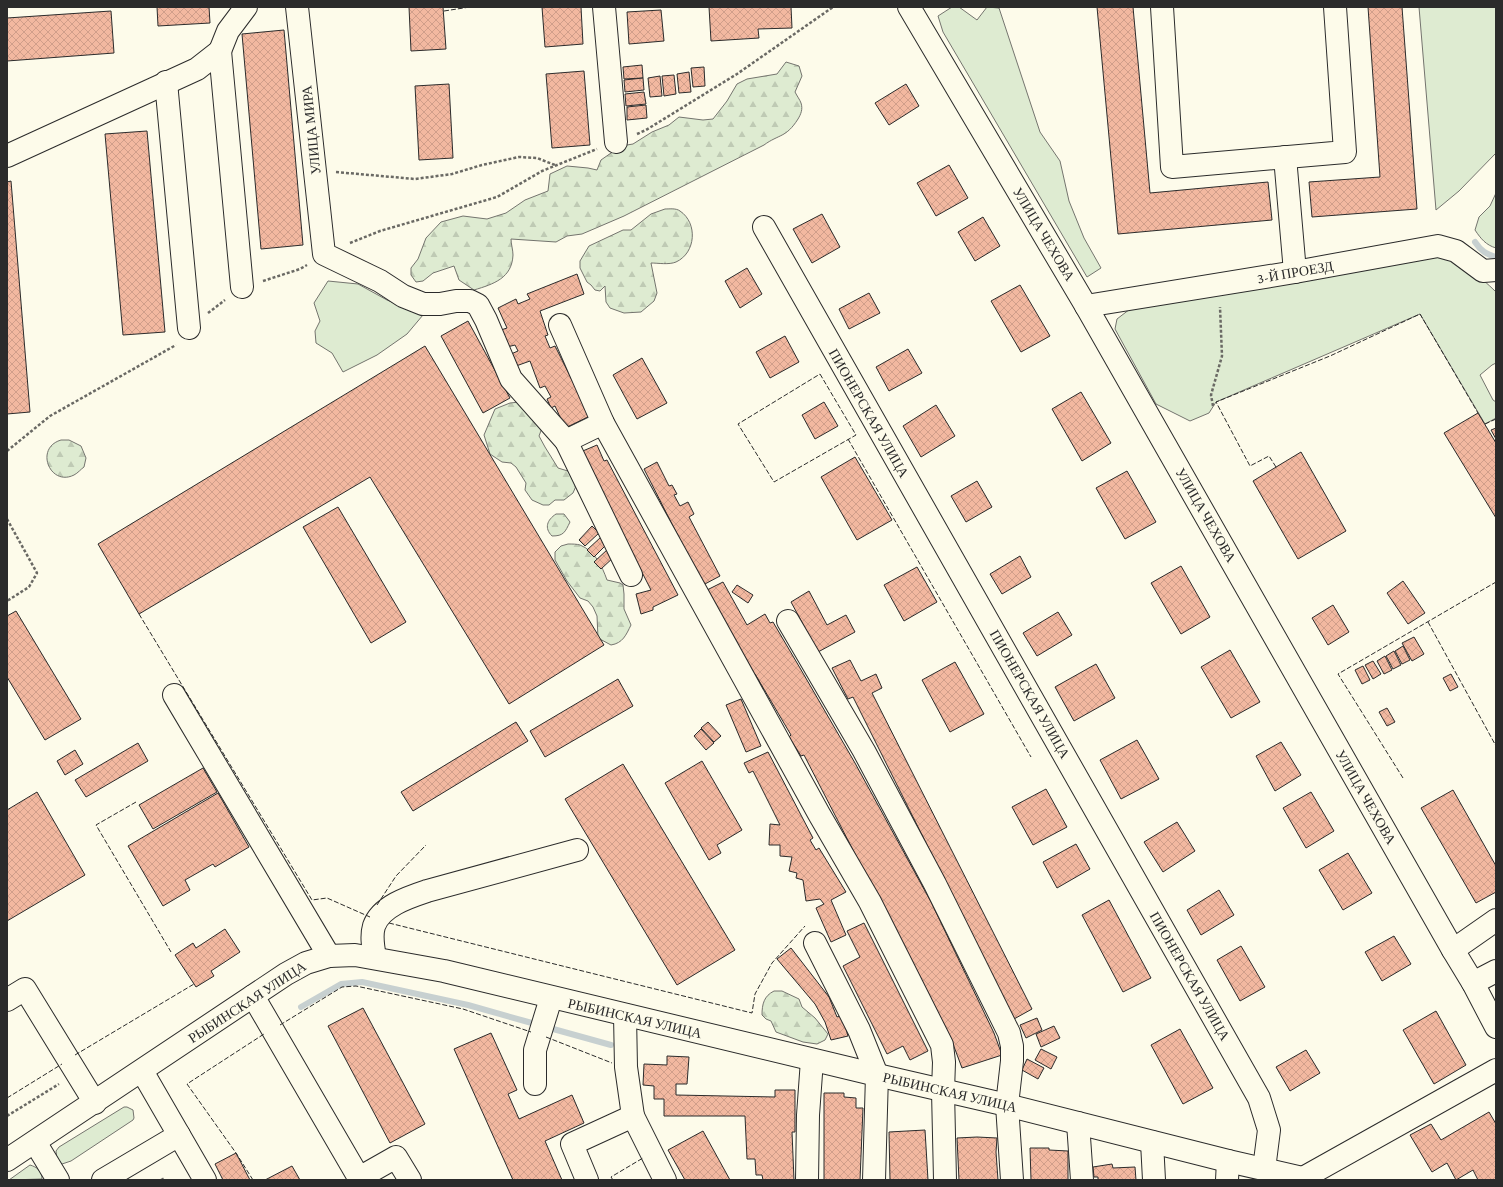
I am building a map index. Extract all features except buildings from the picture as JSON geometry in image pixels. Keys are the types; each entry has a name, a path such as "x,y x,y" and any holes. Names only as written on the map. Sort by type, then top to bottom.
{"street":[{"path":"242,287 220,51 228,30 246,7"},
{"name":"УЛИЦА МИРА","path":"297,7 324,254"},
{"path":"604,7 616,142"},
{"name":"УЛИЦА ЧЕХОВА","path":"909,7 1086,306 1452,950 1473,982 1496,1027"},
{"path":"1162,7 1172,167 1346,152 1335,7"},
{"path":"7,156 197,69 220,51"},
{"path":"166,82 189,328"},
{"path":"1285,157 1295,272"},
{"name":"ПИОНЕРСКАЯ УЛИЦА","path":"764,227 1259,1098 1269,1130 1264,1170"},
{"name":"3-Й ПРОЕЗД","path":"1086,306 1295,272 1438,246 1456,251 1492,275"},
{"path":"324,254 380,281 403,296 423,304 440,304 456,300 470,300 478,305 511,379 566,441 632,575"},
{"path":"560,324 603,423 819,814 870,902 942,1045 944,1062 943,1091 945,1180"},
{"path":"566,441 603,423"},
{"path":"788,621 864,751 935,884 1009,1033 1012,1046 1007,1105 1012,1180"},
{"path":"174,695 328,956"},
{"path":"375,957 372,940 374,926 381,915 390,908 410,897 577,850"},
{"path":"1452,950 1496,920"},
{"path":"815,943 859,1030 877,1076 874,1180"},
{"name":"РЫБИНСКАЯ УЛИЦА","path":"7,1160 95,1103 253,996 306,963 328,956 355,955 375,957 444,971 877,1076 1007,1105 1152,1142 1228,1170 1264,1170 1305,1179"},
{"path":"1473,982 1496,971"},
{"path":"7,1000 25,989 95,1103"},
{"path":"253,996 358,1179 396,1157 410,1180"},
{"path":"535,1084 535,1050 551,998"},
{"path":"625,1015 626,1067 633,1116 664,1180"},
{"path":"807,1180 808,1115 812,1060"},
{"path":"1305,1179 1496,1070"},
{"path":"142,1071 205,1180"},
{"path":"587,1180 572,1144 633,1116"},
{"path":"1078,1123 1082,1180"},
{"path":"103,1180 179,1135"},
{"path":"35,1142 58,1180"},
{"path":"1152,1142 1154,1180"}],"path":[{"path":"7,451 50,416 179,344 189,328 242,287 300,269 324,254 380,230 497,197 542,171 646,130 731,78 833,7"},
{"path":"316,170 415,179 452,174 519,157 537,158 556,166"},
{"path":"1213,406 1211,395 1222,356 1219,308 1242,281"},
{"path":"7,519 37,573 29,587 7,601"},
{"path":"7,1116 77,1073"},
{"path":"161,1180 165,1178"}],"green space":[{"path":"952,7 959,7 977,20 987,7 999,8 1040,132 1060,161 1069,201 1084,238 1101,268 1087,277 943,32 938,16"},
{"path":"1419,7 1496,7 1496,153 1459,191 1436,210"},
{"path":"786,62 799,66 802,76 795,92 802,105 802,109 794,125 786,133 624,216 582,234 567,236 556,242 511,239 513,255 512,263 509,269 501,279 488,285 474,290 459,280 454,266 433,273 423,281 416,282 411,275 411,268 418,259 426,238 441,222 463,216 487,219 506,213 525,200 548,191 550,174 567,166 597,170 601,160 621,146 633,144 652,132 669,125 679,117 703,120 713,119 727,101 737,84 747,79 777,74"},
{"path":"1496,193 1496,248 1484,241 1475,230 1479,217 1490,206"},
{"path":"665,209 678,210 686,216 690,223 692,238 688,252 683,258 673,263 651,263 657,293 654,301 641,312 624,313 610,308 606,302 605,286 600,291 595,290 587,282 580,268 580,261 589,246 623,230 631,230 651,214"},
{"path":"1436,257 1453,261 1461,265 1483,280 1496,292 1496,363 1480,375 1493,400 1496,402 1496,418 1485,424 1420,314 1216,402 1209,413 1190,421 1156,404 1115,329 1117,319 1130,309"},
{"path":"328,281 358,284 387,300 423,315 407,334 377,355 343,372 332,353 316,343 315,331 320,321 314,303"},
{"path":"520,402 542,428 539,436 558,468 571,472 576,486 573,493 564,500 555,500 549,505 543,505 532,500 525,490 526,483 516,467 511,463 502,462 490,454 484,435 495,409 510,403"},
{"path":"61,440 69,440 81,446 86,458 84,467 74,475 65,477 58,476 48,465 48,451 53,444"},
{"path":"556,514 564,514 570,522 564,533 552,536 547,527 550,519"},
{"path":"568,544 580,545 590,551 603,569 607,580 623,585 624,609 631,625 626,635 615,644 611,645 598,638 597,616 593,607 588,601 580,598 567,581 555,560 555,552 561,546"},
{"path":"774,991 782,991 799,999 802,1007 815,1018 828,1034 825,1040 817,1044 803,1042 776,1032 771,1021 762,1015 764,1001 768,995"},
{"path":"124,1107 133,1110 133,1120 71,1161 62,1164 57,1159 56,1151 59,1147"},
{"path":"30,1165 39,1170 42,1179 9,1180"}],"waterway":[{"path":"1475,242 1484,252 1496,257"},
{"path":"301,1007 341,984 362,982 468,1005 539,1025"},
{"path":"546,1027 611,1045"}],"fence":[{"path":"444,11 470,7"},
{"path":"1276,467 1269,456 1250,466 1216,402 1330,356 1420,314 1478,413"},
{"path":"820,374 856,435 774,482 738,424 820,374"},
{"path":"1485,424 1496,419"},
{"path":"848,439 1031,757"},
{"path":"1403,778 1338,674 1496,582"},
{"path":"139,614 312,900 327,898 370,917"},
{"path":"1428,622 1496,746"},
{"path":"136,802 96,825 171,952"},
{"path":"377,905 396,876 426,845"},
{"path":"389,923 752,1013 755,994 772,963 805,926"},
{"path":"75,1055 194,984"},
{"path":"280,1025 342,987 356,986 463,1009 531,1032"},
{"path":"253,1180 236,1153 187,1084 264,1034"},
{"path":"546,1037 612,1063"},
{"path":"7,1098 62,1064"},
{"path":"613,1180 611,1177 643,1158"}]}
